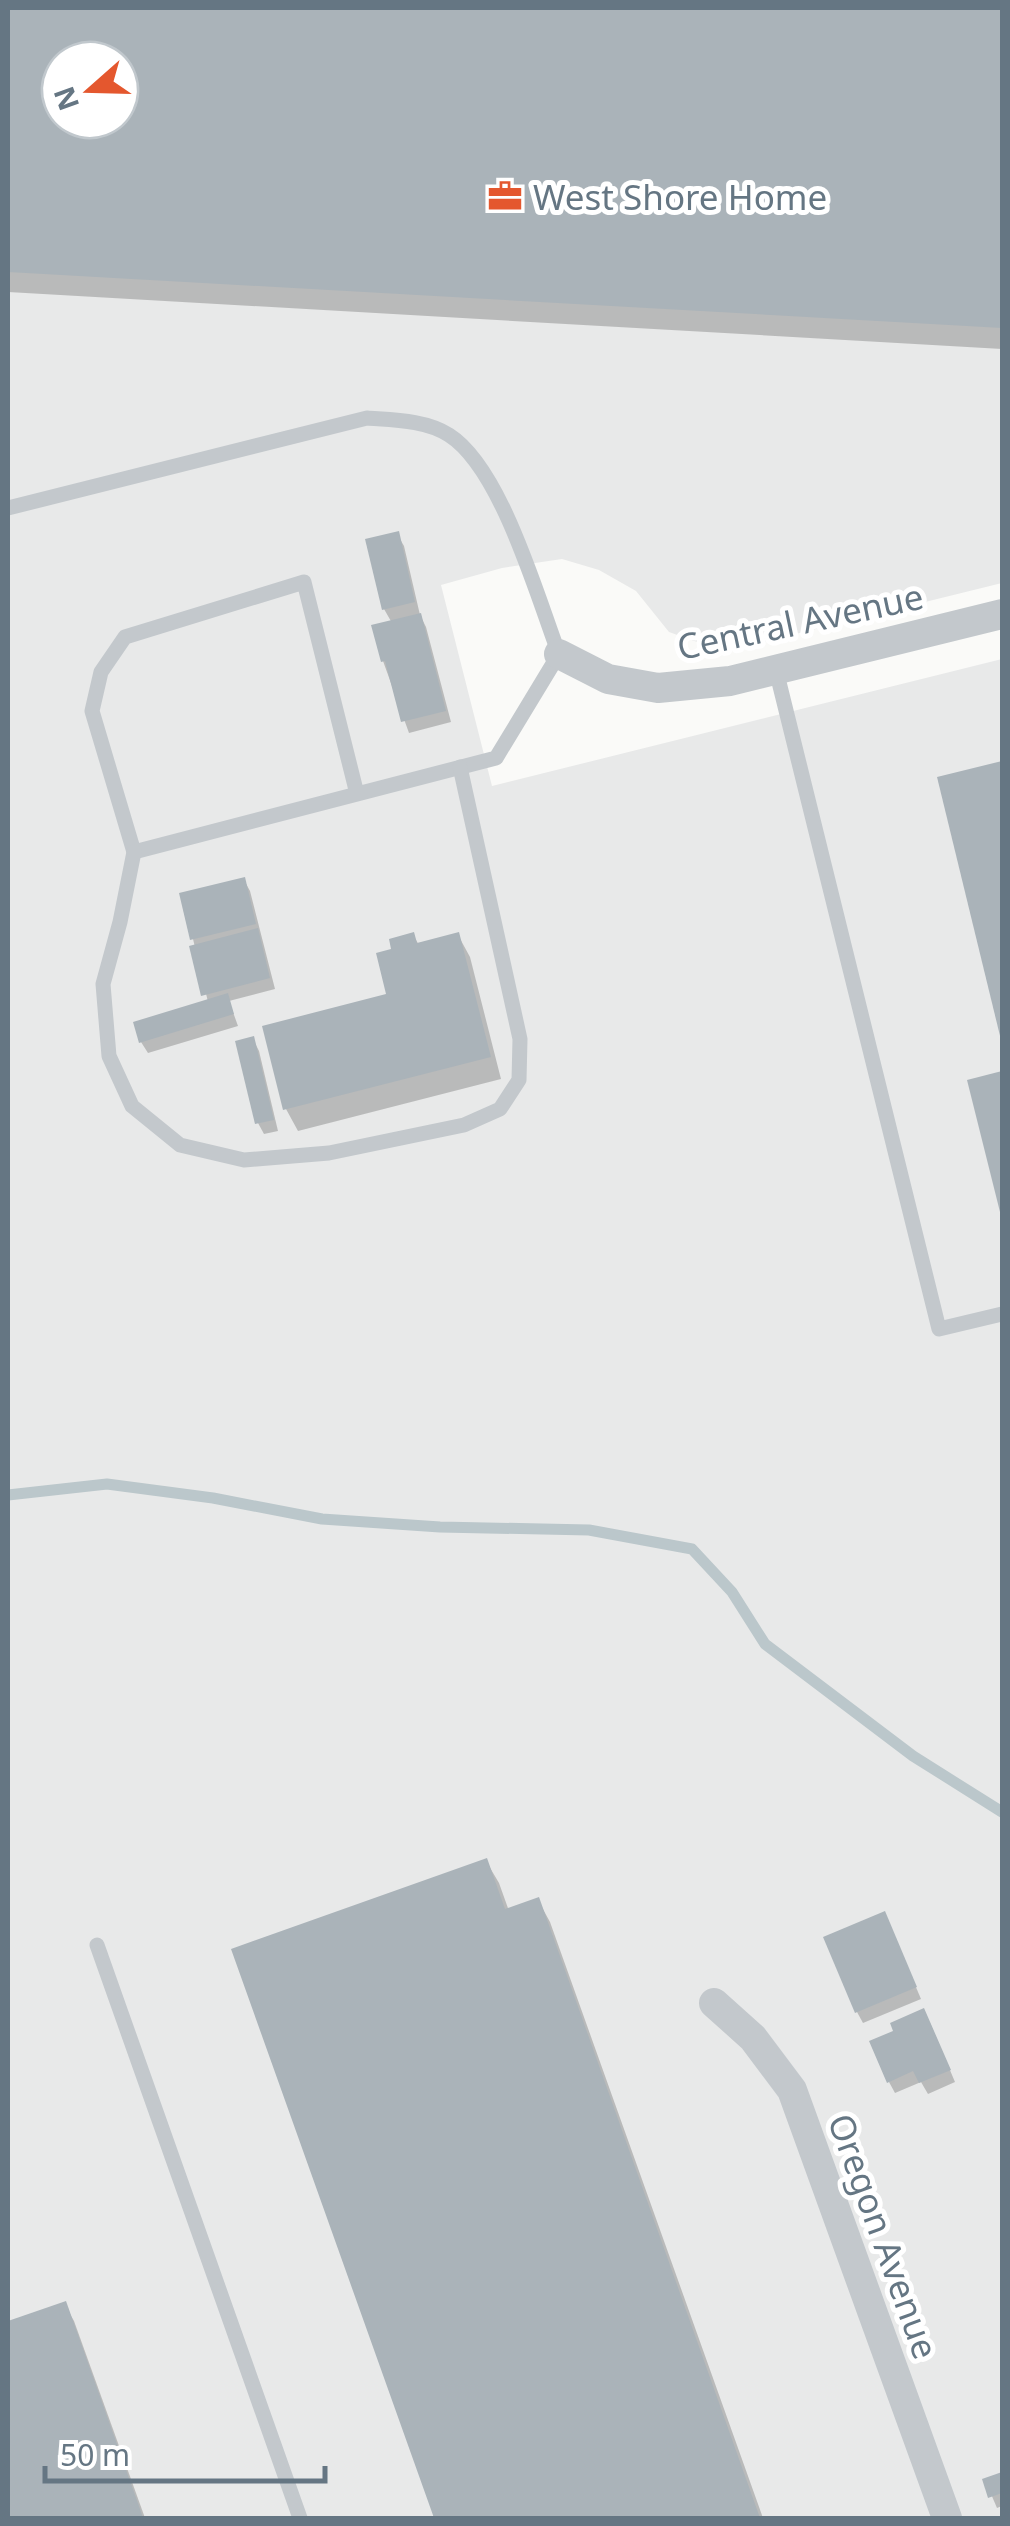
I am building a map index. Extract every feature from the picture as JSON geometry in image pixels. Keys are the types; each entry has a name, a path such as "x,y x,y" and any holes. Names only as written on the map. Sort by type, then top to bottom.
{"street":[{"name":"Central Avenue","path":"559,654 608,679 658,688 730,681 1002,614"},
{"name":"Oregon Avenue","path":"714,2003 754,2038 792,2090 946,2518"}],"lane":[{"path":"8,508 366,418 409,421 447,432 471,452 501,503 559,654 496,758 134,852"},
{"path":"357,794 304,582 125,637 101,672 92,711 134,852 103,984 109,1056 132,1106 180,1145 244,1160 329,1153 464,1125 500,1109 519,1080 520,1039 460,767"},
{"path":"776,670 939,1329 1002,1314"},
{"path":"97,1945 300,2518"}],"shaded area":[{"path":"8,8 1002,8 1002,583 755,644 717,649 669,632 636,591 599,570 562,559 502,568 441,585 492,786 1002,659 1002,2518 8,2518"}],"building":[{"name":"West Shore Home","path":"8,8 1002,8 1002,328 8,272"},
{"path":"399,531 415,602 382,610 365,539"},
{"path":"421,613 446,711 401,722 371,625"},
{"path":"1002,761 1002,1039 1001,1040 937,777"},
{"path":"245,877 256,924 190,940 179,893"},
{"path":"258,928 270,978 201,996 189,946"},
{"path":"414,932 417,943 459,932 491,1057 283,1110 262,1026 386,994 376,953 391,949 389,939"},
{"path":"228,993 234,1014 139,1043 133,1022"},
{"path":"254,1036 274,1120 255,1124 235,1041"},
{"path":"1002,1071 1002,1216 1001,1216 967,1080"},
{"path":"487,1858 505,1909 539,1897 760,2518 434,2518 231,1949"},
{"path":"885,1911 917,1987 855,2013 823,1937"},
{"path":"924,2008 951,2070 919,2083 913,2071 887,2083 869,2041 893,2031 890,2023"},
{"path":"66,2301 143,2518 8,2518 8,2321"},
{"path":"1002,2472 1002,2493 988,2498 982,2479"}],"waterway":[{"path":"8,1495 107,1484 213,1498 322,1519 440,1527 589,1530 692,1549 732,1592 765,1644 913,1756 1002,1812"}],"place":[{"name":"West Shore Home","path":"505,196"}]}
